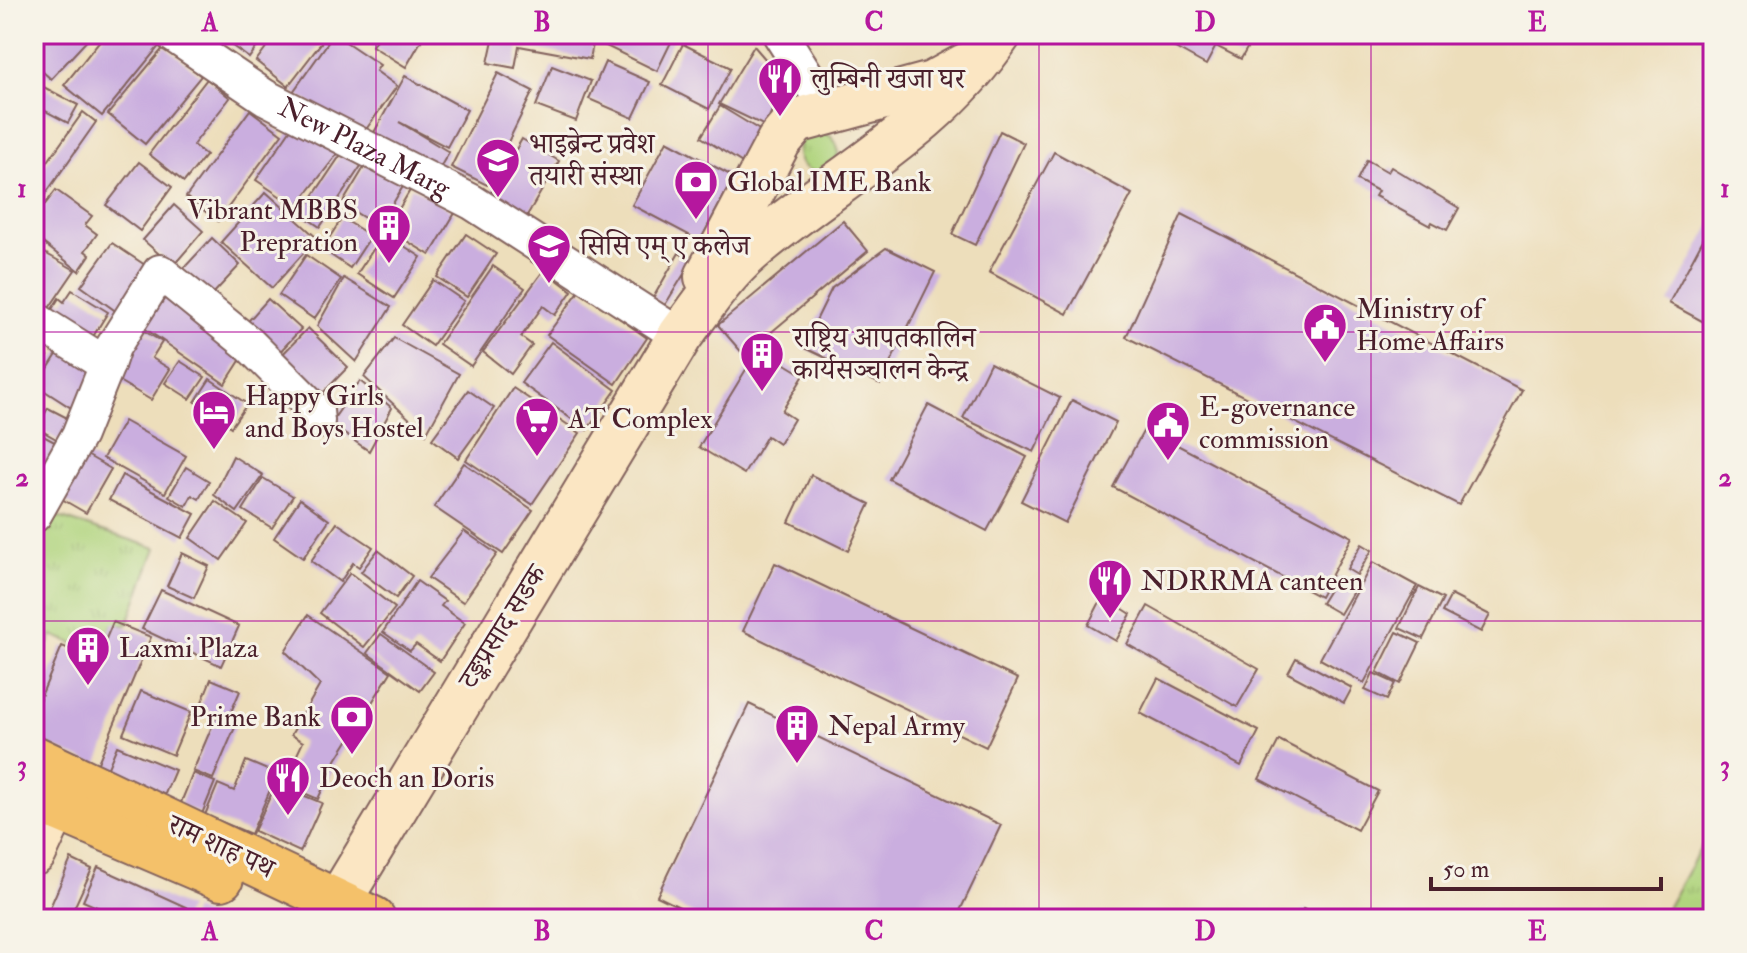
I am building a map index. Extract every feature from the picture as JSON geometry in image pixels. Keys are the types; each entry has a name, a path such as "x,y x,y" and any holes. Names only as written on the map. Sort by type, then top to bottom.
{"main road":[{"name":"राम शाह पथ","path":"48,785 337,914"}],"street":[{"name":"New Plaza Marg","path":"172,34 265,97 472,202 680,336"},
{"path":"786,42 830,113 855,134 859,153 836,185 799,191 785,180 777,165 779,141 793,109 797,81 786,42"},
{"name":"टङ्कप्रसाद सडक","path":"680,336 725,276 749,252 836,185 904,138 992,45"},
{"name":"टङ्कप्रसाद सडक","path":"337,914 680,336 779,141 796,121 932,84 992,45"},
{"path":"34,515 79,435 113,347 160,272 249,344 316,411 317,421"},
{"path":"34,319 107,365"},
{"path":"34,853 48,785"}],"green space":[{"path":"818,132 832,138 838,152 832,166 818,172 804,166 798,152 804,138"},
{"path":"34,509 156,548 127,625 112,625 103,655 52,635 34,683"},
{"path":"1713,826 1713,919 1661,919"}],"building":[{"path":"49,34 93,34 51,79 34,64 34,50"},
{"path":"105,34 159,34 165,39 102,116 64,85"},
{"path":"216,34 266,34 249,58"},
{"path":"276,34 328,34 288,86 256,61"},
{"path":"334,34 380,65 376,71 397,86 362,135 293,92"},
{"path":"379,34 425,34 406,67 372,46"},
{"path":"468,34 595,34 590,59 519,46 515,68 488,63 493,40"},
{"path":"606,34 675,34 657,71 602,44"},
{"path":"1150,34 1255,34 1241,59 1216,46 1206,65"},
{"path":"683,44 731,68 709,109 662,85"},
{"path":"165,46 201,76 145,144 108,114"},
{"path":"754,46 785,82 765,126 719,104"},
{"path":"605,62 650,82 633,118 589,99"},
{"path":"552,66 591,81 576,121 536,106"},
{"path":"498,73 533,91 487,185 451,167"},
{"path":"405,76 467,110 447,147 399,122 449,152 435,176 371,138"},
{"path":"207,79 230,98 193,145 206,155 184,182 149,154"},
{"path":"34,82 78,105 68,123 34,105"},
{"path":"720,106 771,137 752,169 701,137"},
{"path":"250,110 282,134 218,221 186,197"},
{"path":"83,112 96,122 44,196 34,189 34,181"},
{"path":"293,126 339,152 296,207 256,180"},
{"path":"1000,131 1024,143 975,245 952,234"},
{"path":"522,139 559,161 522,224 485,203"},
{"path":"667,141 734,177 700,241 632,205"},
{"path":"1054,152 1132,194 1067,314 989,272"},
{"path":"342,153 361,166 320,227 301,214"},
{"path":"1367,160 1388,172 1391,167 1459,208 1447,230 1432,222 1430,226 1375,196 1378,191 1357,180"},
{"path":"368,161 405,183 379,227 342,204"},
{"path":"139,162 172,187 140,231 106,205"},
{"path":"412,187 455,213 430,255 387,229"},
{"path":"56,190 92,216 85,225 97,234 85,251 90,255 79,271 34,236 34,219"},
{"path":"266,192 317,238 272,288 221,242"},
{"path":"174,205 203,231 173,266 143,240"},
{"name":"Ministry of Home Affairs","path":"1182,214 1522,390 1459,505 1126,337"},
{"path":"342,218 371,236 350,268 322,249"},
{"path":"843,221 868,251 744,355 718,325"},
{"path":"1713,221 1713,327 1669,303"},
{"name":"Vibrant MBBS Prepration","path":"384,233 421,257 394,298 357,274"},
{"path":"466,234 496,254 467,297 437,277"},
{"path":"212,238 240,265 211,296 183,269"},
{"path":"112,243 148,267 117,312 81,286"},
{"path":"36,248 75,270 45,314 34,308"},
{"path":"886,248 935,272 880,384 803,347 832,288"},
{"path":"679,253 692,261 665,305 653,298"},
{"path":"306,255 341,279 314,319 279,295"},
{"path":"493,266 525,288 471,366 439,344"},
{"path":"544,270 572,291 555,315 543,306 521,337 532,345 511,374 483,352"},
{"path":"344,278 391,307 356,362 317,326"},
{"path":"433,280 464,301 432,346 402,325"},
{"path":"159,286 243,356 225,384 137,323"},
{"path":"72,290 108,312 86,348 44,322 59,298 64,302"},
{"path":"580,290 647,338 616,384 547,335"},
{"path":"268,299 301,329 274,358 242,328"},
{"path":"136,326 162,342 152,358 170,369 151,400 107,374"},
{"path":"308,328 348,367 317,399 277,360"},
{"path":"394,338 459,374 426,434 364,377"},
{"path":"551,342 616,390 587,430 521,383"},
{"path":"63,345 102,370 76,411 37,386"},
{"path":"34,348 48,356 34,378"},
{"name":"राष्ट्रिय आपतकालिन कार्यसञ्चालन केन्द्र","path":"759,348 804,375 782,411 794,419 779,444 767,436 744,474 699,447"},
{"path":"180,361 205,377 190,399 165,383"},
{"path":"990,363 1060,398 1034,452 963,418"},
{"path":"210,379 247,404 231,427 195,402"},
{"path":"360,381 392,408 369,451 330,424"},
{"path":"513,388 580,433 532,504 466,460"},
{"path":"468,390 494,408 458,458 432,439"},
{"path":"1072,400 1116,422 1065,523 1021,501"},
{"path":"928,405 1027,457 987,531 889,479"},
{"path":"48,408 77,423 65,444 37,428"},
{"path":"124,421 186,456 165,493 103,458"},
{"path":"1145,428 1352,537 1320,597 1113,487"},
{"path":"34,431 64,447 34,483"},
{"path":"78,450 111,469 86,513 53,494"},
{"path":"233,456 263,475 237,512 214,495"},
{"path":"464,463 533,510 503,554 434,507"},
{"path":"186,467 209,481 199,499 192,495 186,506 169,496"},
{"path":"122,475 195,514 182,538 109,500"},
{"path":"811,475 870,504 848,551 789,522"},
{"path":"263,478 293,496 272,528 243,510"},
{"path":"300,499 329,520 303,558 274,538"},
{"path":"215,501 247,523 221,560 190,538"},
{"path":"337,523 373,547 359,567 353,563 340,582 311,561"},
{"path":"464,531 497,554 463,602 428,578"},
{"path":"1362,544 1372,550 1357,575 1347,569"},
{"path":"378,550 412,576 396,598 361,572"},
{"path":"182,553 209,566 194,598 167,586"},
{"path":"1373,562 1417,586 1364,683 1320,659"},
{"path":"775,563 1018,679 986,747 743,631"},
{"path":"350,573 395,608 364,647 320,613"},
{"path":"1337,577 1355,588 1340,614 1321,603"},
{"path":"417,581 445,601 441,606 465,623 440,661 416,644 410,651 383,632"},
{"path":"1419,587 1443,599 1423,639 1399,628"},
{"path":"161,590 239,626 221,666 142,629"},
{"path":"1451,595 1490,615 1481,632 1442,612"},
{"name":"NDRRMA canteen","path":"1103,596 1131,614 1116,641 1088,625"},
{"path":"1148,606 1259,669 1237,707 1127,644"},
{"path":"308,615 391,672 336,760 318,799 283,784 303,742 291,735 320,685 285,651"},
{"name":"Laxmi Plaza","path":"113,622 151,637 97,765 34,739 34,713 62,646 97,660"},
{"path":"1397,632 1420,643 1400,684 1377,672"},
{"path":"381,634 434,672 420,691 367,653"},
{"path":"1296,658 1352,688 1344,703 1288,673"},
{"path":"1373,673 1395,683 1387,700 1365,690"},
{"path":"1158,678 1259,731 1241,766 1140,713"},
{"path":"211,679 240,691 228,719 200,707"},
{"path":"141,691 191,712 173,755 123,734"},
{"name":"Nepal Army","path":"749,704 1001,825 956,919 704,919 657,896"},
{"path":"216,717 236,725 213,779 193,771"},
{"path":"1279,740 1378,791 1357,830 1259,779"},
{"path":"117,746 175,770 162,801 104,777"},
{"path":"246,761 277,774 251,834 205,815 218,784 234,791"},
{"path":"193,773 215,782 202,814 180,805"},
{"name":"Deoch an Doris","path":"276,784 322,803 300,852 254,831"},
{"path":"71,859 92,869 69,919 45,919"},
{"path":"98,867 188,908 183,919 124,919 83,901"},
{"path":"1303,909 1326,919 1299,919"},
{"path":"194,910 213,919 190,919"}],"place":[{"name":"लुम्बिनी खजा घर","path":"780,118"},
{"name":"भाइब्रेन्ट प्रवेश तयारी संस्था","path":"498,199"},
{"name":"Global IME Bank","path":"696,221"},
{"name":"Vibrant MBBS Prepration","path":"389,265"},
{"name":"सिसि एम् ए कलेज","path":"549,285"},
{"name":"Ministry of Home Affairs","path":"1325,364"},
{"name":"राष्ट्रिय आपतकालिन कार्यसञ्चालन केन्द्र","path":"762,393"},
{"name":"Happy Girls and Boys Hostel","path":"214,451"},
{"name":"AT Complex","path":"537,458"},
{"name":"E-governance commission","path":"1168,462"},
{"name":"NDRRMA canteen","path":"1110,620"},
{"name":"Laxmi Plaza","path":"88,687"},
{"name":"Prime Bank","path":"352,756"},
{"name":"Nepal Army","path":"797,765"},
{"name":"Deoch an Doris","path":"288,817"}]}
